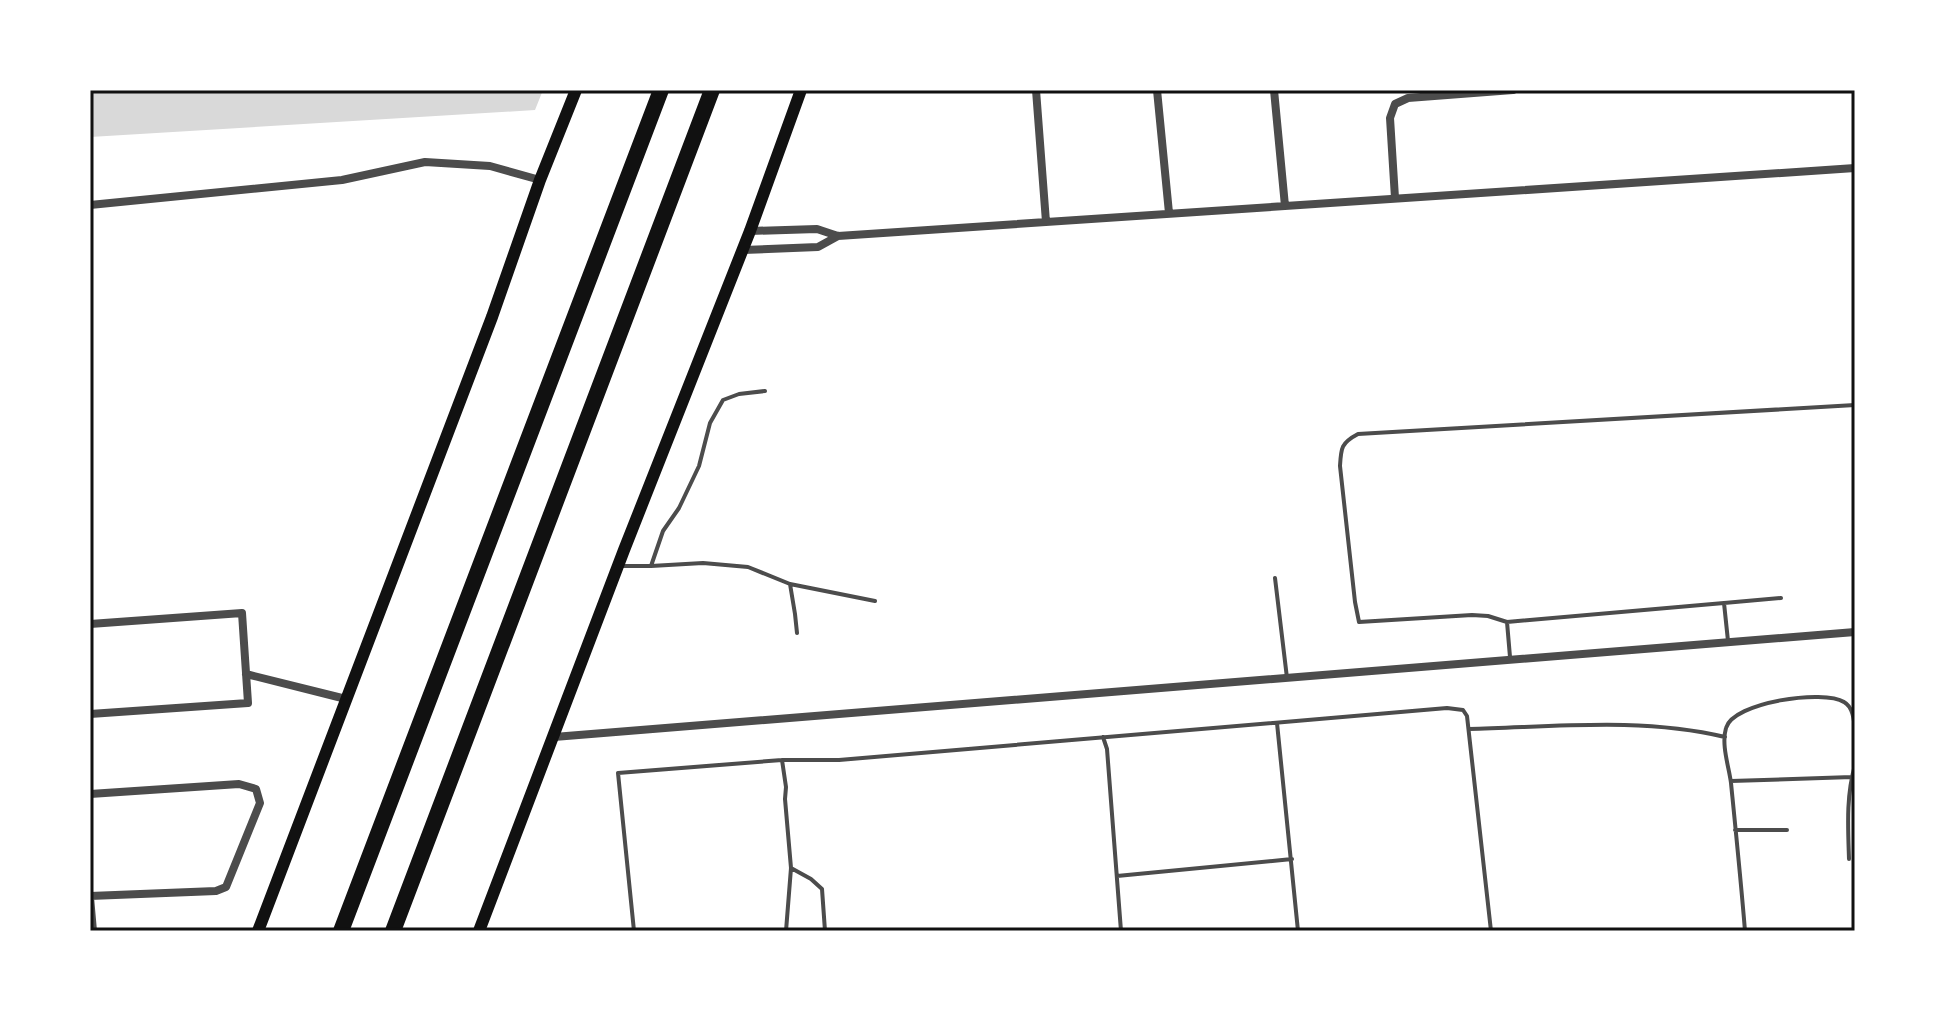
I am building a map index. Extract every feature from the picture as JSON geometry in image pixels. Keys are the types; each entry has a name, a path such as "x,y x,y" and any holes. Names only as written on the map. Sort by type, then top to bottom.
{"highway":[{"path":"341,931 661,90"},
{"path":"393,931 712,90"}],"main road":[{"path":"258,931 576,90"},
{"path":"479,931 743,250 801,90"}],"street":[{"path":"1036,90 1046,222"},
{"path":"1157,90 1169,213"},
{"path":"1274,90 1285,206"},
{"path":"1395,198 1390,118 1395,104 1408,98 1513,90"},
{"path":"90,205 342,180 425,162 490,166 540,180"},
{"path":"750,231 817,229 838,236 1855,168"},
{"path":"743,250 818,247 838,236"},
{"path":"90,624 242,613 248,703 90,714"},
{"path":"554,737 1855,632"},
{"path":"246,674 346,699"},
{"path":"90,794 239,784 256,789 260,803 226,887 216,891 90,897 93,931"}],"lane":[{"path":"651,566 663,531 679,508 699,466 710,423 723,400 739,394 765,391"},
{"path":"1781,598 1507,622 1472,615 1359,622 1340,466 1341,450 1347,440 1358,434 1855,405"},
{"path":"618,566 703,563 748,567 790,584 875,601"},
{"path":"1275,578 1287,678"},
{"path":"790,584 797,633"},
{"path":"1724,603 1728,642"},
{"path":"1507,622 1510,660"},
{"path":"1745,931 1726,725 1741,712 1763,703 1832,698 1846,702 1851,708 1855,729"},
{"path":"634,931 618,773 782,760 839,760 1456,708 1463,710 1467,716 1491,931"},
{"path":"1277,723 1298,931"},
{"path":"1469,729 1618,725 1671,727 1725,737"},
{"path":"1103,737 1107,749 1121,931"},
{"path":"782,760 791,868 786,931"},
{"path":"1849,859 1847,817 1855,765"},
{"path":"1731,781 1852,777"},
{"path":"1735,830 1787,830"},
{"path":"1117,876 1292,859"},
{"path":"791,868 822,889 825,931"}],"shaded area":[{"path":"90,90 543,90 535,110 90,137"}]}
